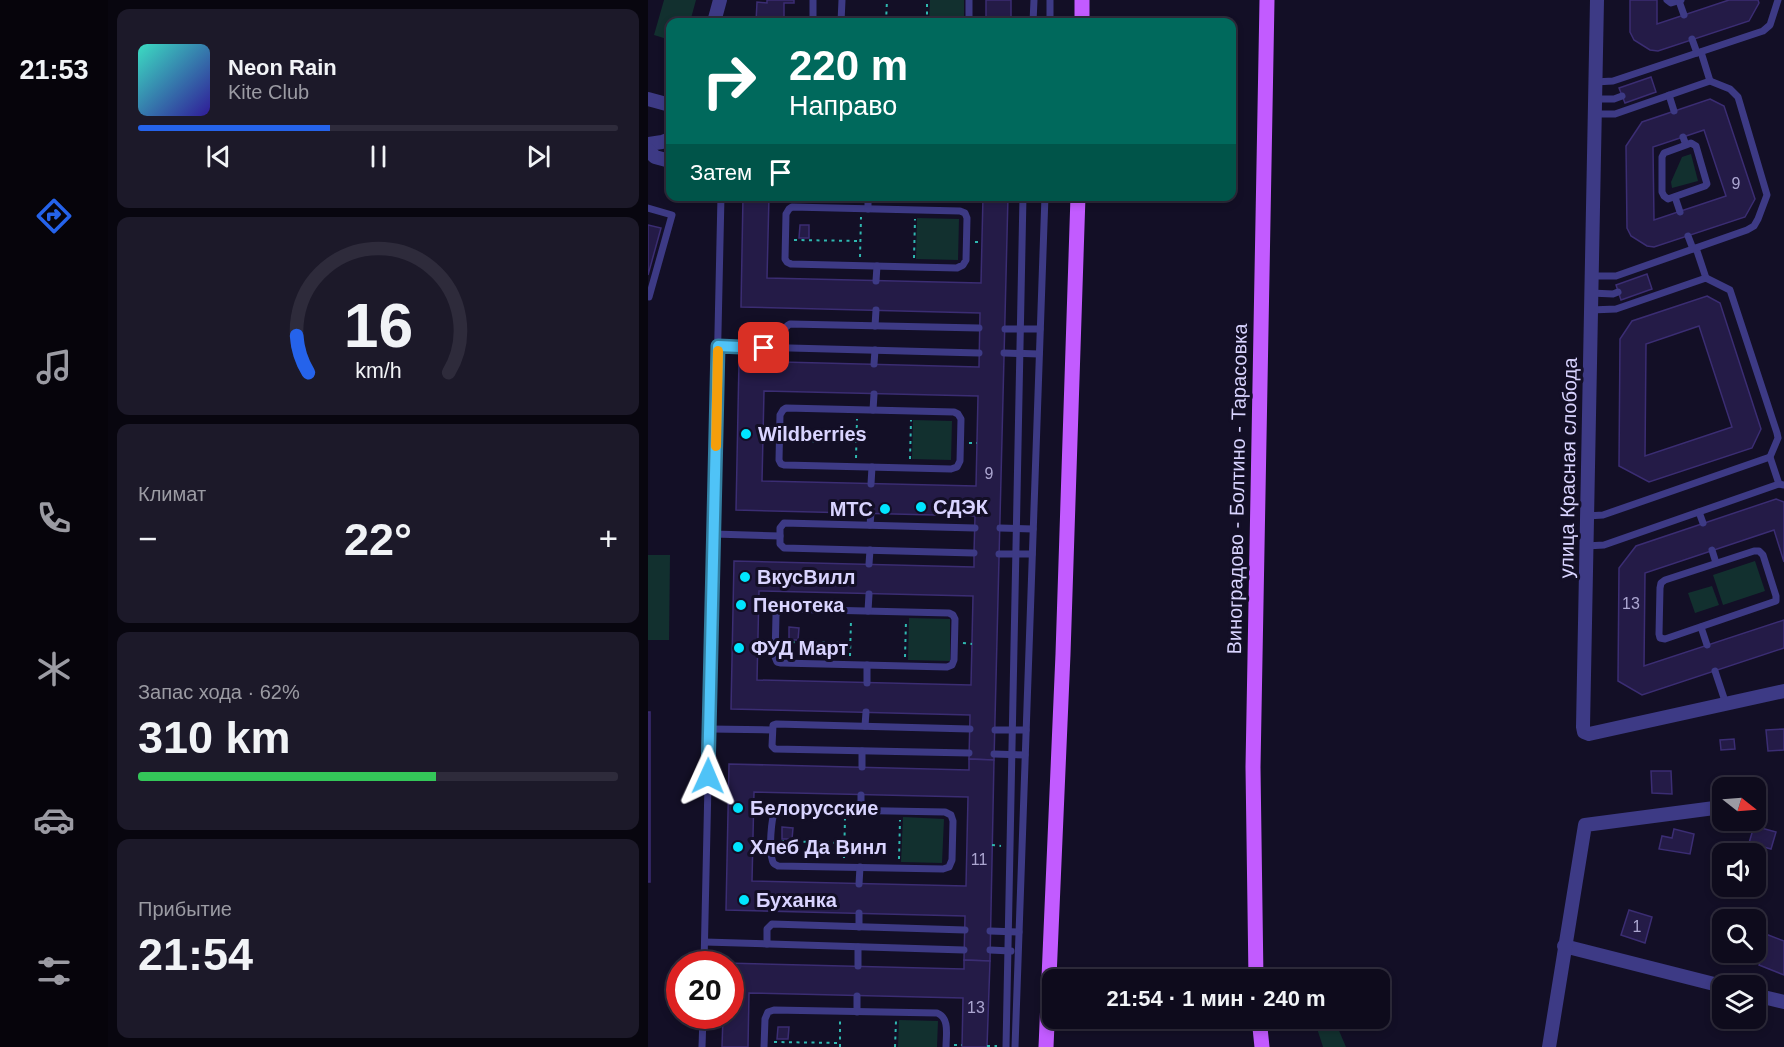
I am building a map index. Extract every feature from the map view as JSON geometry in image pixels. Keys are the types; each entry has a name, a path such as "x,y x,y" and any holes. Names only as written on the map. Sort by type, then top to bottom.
{"main road":[{"path":"1082,0 1082,18"},
{"name":"Виноградово - Болтино - Тарасовка","path":"1256,969 1253,766 1267,0"},
{"path":"1046,1047 1063,654 1078,201"},
{"path":"1260,1029 1262,1047"}],"street":[{"path":"715,18 720,0"},
{"name":"улица Красная слобода","path":"1597,0 1584,732 1589,734 1784,691"},
{"path":"648,99 666,104"},
{"path":"648,144 666,140"},
{"path":"648,150 655,157 666,160"},
{"path":"1549,1047 1585,825 1712,808"},
{"path":"1564,946 1712,983"},
{"path":"1766,997 1784,1002"}],"lane":[{"path":"813,0 813,18"},
{"path":"841,18 842,0"},
{"path":"969,0 969,18"},
{"path":"1033,18 1034,0"},
{"path":"1050,0 1050,18"},
{"path":"1668,0 1671,3 1680,0 1684,15"},
{"path":"1595,82 1613,81 1767,29 1778,0"},
{"path":"1692,39 1710,81"},
{"path":"1591,276 1616,276 1754,226 1767,195 1738,97 1730,89 1710,81 1615,114 1595,114"},
{"path":"1669,95 1674,111"},
{"path":"1595,99 1614,99 1622,96"},
{"path":"1683,137 1686,145"},
{"path":"1691,143 1696,147 1707,184 1668,199 1663,194 1662,157 1666,151 1686,145 1691,143"},
{"path":"1675,197 1680,212"},
{"path":"705,951 721,201"},
{"path":"864,209 866,201"},
{"path":"1006,1047 1023,201"},
{"path":"1015,1047 1045,201"},
{"path":"792,207 915,210 965,213 967,218 966,260 963,265 957,268 790,264 785,259 786,214 792,207"},
{"path":"648,208 672,215 648,296"},
{"path":"1688,236 1706,278"},
{"path":"876,281 877,266"},
{"path":"1586,546 1604,546 1782,484 1770,457 1778,438 1777,433 1733,295 1726,287 1706,278 1616,309 1591,310"},
{"path":"1591,293 1613,294 1618,292"},
{"path":"875,326 876,310"},
{"path":"784,348 784,329 790,324 980,328"},
{"path":"1005,329 1040,330"},
{"path":"718,346 979,352"},
{"path":"874,364 875,350"},
{"path":"1004,353 1039,354"},
{"path":"873,410 874,394"},
{"path":"786,408 873,410 954,412 958,414 961,419 960,461 957,467 951,469 781,464 779,460 780,415 786,408"},
{"path":"1587,516 1603,515 1770,457"},
{"path":"872,467 872,484"},
{"path":"1699,512 1703,523"},
{"path":"870,525 871,513"},
{"path":"974,553 784,549 780,544 780,528 784,523 975,528"},
{"path":"1000,528 1033,529"},
{"path":"714,534 780,536"},
{"path":"869,564 870,550"},
{"path":"1712,550 1716,563"},
{"path":"1760,551 1774,591 1776,602 1665,639 1660,638 1660,588 1665,580 1760,551"},
{"path":"999,554 1032,554"},
{"path":"1774,591 1784,588"},
{"path":"868,611 869,594"},
{"path":"782,609 868,611 949,613 953,615 955,619 952,665 947,667 777,662 775,657 778,611 782,609"},
{"path":"1701,627 1707,645"},
{"path":"867,665 867,683"},
{"path":"1715,670 1726,704"},
{"path":"866,712 866,726"},
{"path":"969,753 775,749 772,746 772,730 776,724 970,729"},
{"path":"710,729 772,730"},
{"path":"995,730 1026,730"},
{"path":"862,751 862,767"},
{"path":"994,754 1025,755"},
{"path":"861,795 861,810"},
{"path":"780,809 846,810 945,812 951,815 953,821 952,860 949,867 778,866 771,859 772,816 775,811 780,809"},
{"path":"860,867 860,884"},
{"path":"859,913 859,927"},
{"path":"767,944 767,929 772,924 965,930"},
{"path":"990,931 1019,932"},
{"path":"705,942 964,950"},
{"path":"858,946 858,966"},
{"path":"990,950 1018,951"},
{"path":"857,996 857,1012"},
{"path":"764,1044 765,1018 768,1012 774,1010 841,1011 937,1013 946,1020 945,1047"},
{"path":"702,1047 703,1029"}],"path":[{"path":"886,18 887,0"},
{"path":"927,0 927,18"},
{"path":"860,266 864,209"},
{"path":"913,267 915,210"},
{"path":"786,240 860,242"},
{"path":"856,467 857,410"},
{"path":"910,468 911,411"},
{"path":"779,441 856,442"},
{"path":"850,665 851,611"},
{"path":"905,666 906,612"},
{"path":"776,641 850,643"},
{"path":"844,867 846,810"},
{"path":"898,868 900,811"},
{"path":"771,841 844,843"},
{"path":"764,1044 840,1045 841,1011"},
{"path":"896,1012 896,1047"}],"green space":[{"path":"664,0 696,0 691,18 666,18 666,39 654,35"},
{"path":"930,0 964,0 964,18 929,18"},
{"path":"1691,154 1698,181 1672,188 1671,182 1682,157"},
{"path":"917,218 959,219 958,260 916,259"},
{"path":"913,420 952,421 951,460 912,459"},
{"path":"648,555 670,555 669,640 648,640"},
{"path":"1755,561 1765,591 1723,605 1713,575"},
{"path":"1712,586 1719,605 1695,613 1688,593"},
{"path":"909,618 950,619 950,661 908,660"},
{"path":"903,817 944,819 942,863 901,862"},
{"path":"899,1020 938,1021 937,1047 898,1047"},
{"path":"1317,1029 1338,1029 1346,1047 1323,1047"}],"building":[{"path":"767,0 794,0 794,3 784,3 784,18 756,18 757,2 767,3"},
{"path":"986,0 1011,0 1011,18 986,18"},
{"path":"1630,0 1657,0 1657,24 1729,0 1758,0 1759,3 1749,21 1658,51 1650,50 1634,40 1630,32"},
{"path":"1651,77 1656,92 1625,103 1619,88"},
{"path":"1710,99 1724,106 1755,199 1745,217 1654,247 1647,246 1631,236 1627,228 1626,146 1642,122","holes":["1704,130 1726,196 1654,220 1653,147"]},
{"path":"743,201 769,201 767,278 981,283 983,201 1008,201 994,760 969,759 970,715 731,709 734,561 974,567 975,516 736,510 739,361 979,367 980,313 741,307","holes":["764,391 978,396 976,486 762,481","759,591 973,596 971,685 757,680"]},
{"path":"648,225 661,228 648,275"},
{"path":"800,225 809,225 809,238 799,238"},
{"path":"1647,274 1652,289 1621,300 1616,285"},
{"path":"1707,296 1720,303 1761,429 1752,448 1649,482 1619,466 1620,339 1632,321","holes":["1699,326 1732,427 1645,456 1646,344"]},
{"path":"795,427 805,427 804,440 795,440"},
{"path":"1776,499 1784,502 1784,562 1774,530 1645,573 1644,666 1784,620 1784,648 1642,695 1618,681 1619,568 1636,546"},
{"path":"789,627 799,628 798,640 789,640"},
{"path":"648,712 650,712 650,882 648,882"},
{"path":"1784,729 1784,750 1768,751 1766,730"},
{"path":"1734,739 1735,749 1721,750 1720,740"},
{"path":"969,759 994,760 990,961 964,960 965,916 726,910 729,764 969,770","holes":["754,792 968,797 966,886 752,881"]},
{"path":"1651,771 1671,771 1672,794 1652,793"},
{"path":"782,827 793,828 792,839 782,839"},
{"path":"1674,829 1694,834 1690,854 1659,849 1662,836 1672,838"},
{"path":"1766,829 1776,832 1771,849 1766,848 1766,843 1749,843 1753,831"},
{"path":"1629,910 1652,917 1645,943 1621,935"},
{"path":"1766,934 1784,941 1784,975 1759,965 1766,963"},
{"path":"964,960 990,961 987,1047 962,1047 963,998 749,993 748,1047 722,1047 723,1029 744,1029 744,963 964,969"},
{"path":"778,1027 789,1027 788,1039 777,1039"}],"slow traffic":[{"path":"716,446 718,351"}],"place":[{"name":"Wildberries","path":"746,434"},
{"name":"СДЭК","path":"921,507"},
{"name":"МТС","path":"885,509"},
{"name":"ВкусВилл","path":"745,577"},
{"name":"Пенотека","path":"741,605"},
{"name":"ФУД Март","path":"739,648"},
{"name":"Белорусские","path":"738,808"},
{"name":"Хлеб Да Винл","path":"738,847"},
{"name":"Буханка","path":"744,900"}],"route":[{"path":"708,776 718,346 764,348"}]}
